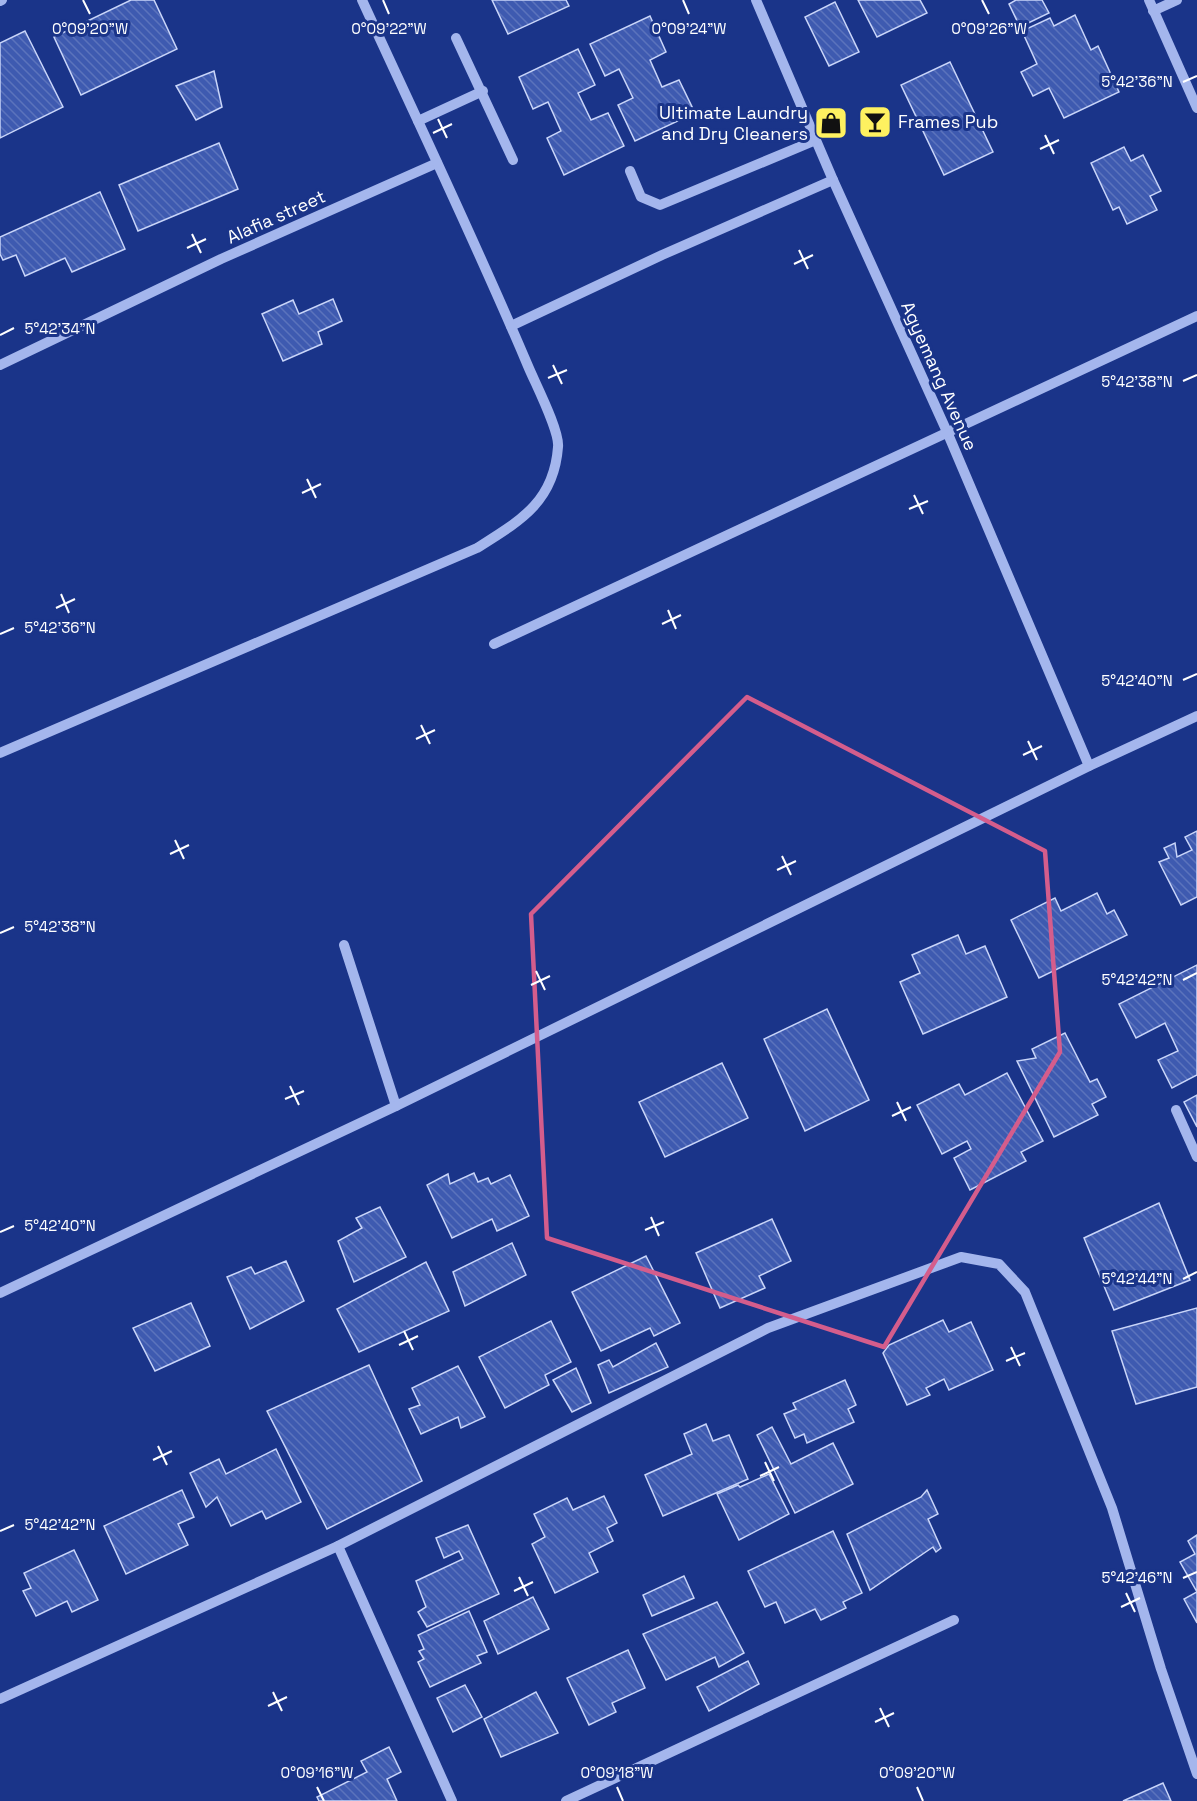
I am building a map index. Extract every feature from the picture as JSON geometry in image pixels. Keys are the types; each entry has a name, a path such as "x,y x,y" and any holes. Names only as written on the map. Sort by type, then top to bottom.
{"street":[{"path":"0,753 477,548 522,520 543,496 555,469 559,443 511,326 362,0"},
{"name":"Agyemang Avenue","path":"756,0 833,180 948,434 1089,766"},
{"path":"1149,0 1197,108"},
{"path":"1153,11 1177,0"},
{"path":"456,38 483,91 513,160"},
{"path":"418,121 483,91"},
{"path":"630,171 640,197 660,205 816,140"},
{"name":"Alafia street","path":"0,364 221,259 437,163"},
{"path":"511,326 662,255 833,180"},
{"path":"494,644 1197,316"},
{"path":"0,1293 396,1106 1089,766 1197,716"},
{"path":"344,945 396,1106"},
{"path":"1176,1110 1197,1157"},
{"path":"0,1699 338,1546 768,1328 961,1257 999,1264 1026,1293 1112,1508 1161,1669 1197,1774"},
{"path":"338,1546 452,1801"},
{"path":"566,1801 954,1620"}],"highlighted area":[{"path":"747,697 1045,851 1060,1052 884,1347 547,1238 531,914"}],"building":[{"path":"131,0 154,0 177,49 81,95 54,37"},
{"path":"492,0 566,0 569,6 508,34"},
{"path":"858,0 920,0 927,13 877,37"},
{"path":"1016,0 1042,0 1049,13 1020,27 1009,4"},
{"path":"835,2 859,52 829,66 805,17"},
{"path":"1075,15 1091,50 1098,46 1119,92 1064,118 1049,88 1033,96 1021,72 1037,64 1022,31 1050,18 1054,26"},
{"path":"650,16 666,52 650,60 662,87 679,80 695,113 635,141 618,105 633,98 619,69 605,76 590,44"},
{"path":"25,31 63,107 0,138 0,43"},
{"path":"578,49 595,85 578,93 591,120 608,113 624,146 564,175 547,138 561,131 548,102 533,109 519,77"},
{"path":"950,62 993,152 944,175 901,85"},
{"path":"214,71 222,107 196,120 176,86"},
{"path":"219,143 238,189 138,231 119,185"},
{"path":"1124,147 1131,161 1143,155 1161,191 1150,196 1157,210 1127,224 1119,207 1113,210 1091,163"},
{"path":"100,192 125,249 72,272 65,258 25,276 16,255 3,260 0,254 0,237"},
{"path":"333,299 342,321 318,332 322,344 283,361 262,314 293,300 299,314"},
{"path":"1197,831 1197,897 1181,905 1159,862 1169,858 1164,848 1175,843 1177,857 1192,850 1185,837"},
{"path":"1097,893 1107,914 1114,910 1127,935 1039,978 1011,920 1055,898 1061,911"},
{"path":"958,935 966,954 985,946 1007,997 923,1034 900,982 920,973 912,955"},
{"path":"1197,965 1197,1075 1172,1088 1158,1060 1178,1051 1165,1023 1136,1038 1119,1004"},
{"path":"827,1009 869,1100 805,1131 764,1039"},
{"path":"1065,1033 1090,1082 1097,1079 1106,1097 1092,1104 1098,1115 1054,1137 1017,1061 1036,1058 1032,1049"},
{"path":"722,1063 748,1118 665,1157 639,1102"},
{"path":"1007,1073 1043,1141 1021,1152 1026,1161 970,1190 954,1158 971,1149 967,1141 942,1154 917,1105 959,1084 965,1095"},
{"path":"1197,1095 1197,1127 1184,1102"},
{"path":"474,1173 478,1182 488,1178 491,1184 510,1175 529,1216 497,1231 492,1219 452,1238 427,1185 448,1174 450,1184"},
{"path":"1159,1203 1190,1280 1114,1310 1084,1238"},
{"path":"380,1207 406,1257 354,1282 338,1241 362,1228 356,1218"},
{"path":"772,1219 791,1261 759,1276 765,1288 720,1308 696,1253"},
{"path":"512,1243 526,1275 465,1306 453,1272"},
{"path":"646,1256 680,1323 654,1336 650,1328 601,1351 572,1292"},
{"path":"286,1261 304,1301 250,1329 227,1277 251,1267 255,1274"},
{"path":"426,1262 449,1311 359,1352 337,1309"},
{"path":"191,1303 210,1346 155,1371 133,1328"},
{"path":"1197,1308 1197,1387 1136,1404 1112,1331"},
{"path":"943,1320 949,1332 971,1322 993,1370 949,1390 944,1379 926,1388 930,1395 907,1405 883,1353 889,1345"},
{"path":"551,1321 571,1362 545,1375 549,1385 505,1408 479,1357"},
{"path":"656,1343 668,1367 609,1393 598,1365 609,1360 613,1367"},
{"path":"369,1365 422,1481 327,1529 267,1411"},
{"path":"458,1366 485,1417 461,1428 458,1417 421,1434 409,1409 420,1405 412,1388"},
{"path":"576,1368 591,1403 572,1412 553,1380"},
{"path":"845,1380 856,1405 848,1409 854,1422 807,1443 804,1434 795,1438 784,1414 796,1409 793,1403"},
{"path":"706,1424 713,1441 729,1435 748,1479 663,1516 645,1475 692,1454 684,1434"},
{"path":"772,1427 791,1464 833,1443 853,1484 795,1513 757,1435"},
{"path":"276,1449 301,1502 266,1519 262,1511 231,1526 217,1497 206,1507 190,1473 219,1459 226,1474"},
{"path":"769,1474 789,1514 739,1540 717,1494"},
{"path":"182,1490 194,1517 178,1524 188,1545 126,1574 104,1526"},
{"path":"927,1490 938,1514 928,1519 941,1548 936,1552 933,1547 870,1590 847,1534 921,1497"},
{"path":"604,1496 617,1523 607,1528 613,1541 589,1553 598,1572 555,1593 532,1544 545,1537 534,1514 567,1498 573,1510"},
{"path":"468,1525 499,1594 427,1627 418,1612 426,1607 416,1581 463,1559 459,1551 444,1558 436,1538"},
{"path":"833,1531 862,1593 843,1602 846,1608 821,1620 815,1609 785,1623 776,1602 765,1607 748,1571"},
{"path":"1197,1535 1197,1592 1180,1562 1195,1554 1188,1541"},
{"path":"74,1550 98,1600 72,1612 67,1601 36,1616 23,1591 31,1588 24,1573"},
{"path":"684,1576 694,1598 652,1616 643,1595"},
{"path":"1197,1592 1197,1623 1184,1599"},
{"path":"533,1597 549,1629 498,1654 484,1621"},
{"path":"717,1602 744,1653 719,1667 715,1657 666,1680 643,1634"},
{"path":"469,1611 487,1652 477,1656 481,1663 430,1687 418,1662 424,1659 419,1651 424,1649 418,1635"},
{"path":"628,1650 645,1688 612,1703 616,1712 589,1725 567,1678"},
{"path":"748,1661 759,1684 709,1711 697,1687"},
{"path":"465,1685 482,1717 453,1732 437,1698"},
{"path":"536,1692 558,1733 501,1757 484,1719"},
{"path":"389,1747 401,1772 387,1779 397,1801 319,1801 317,1797 367,1772 361,1761"},
{"path":"1163,1783 1171,1801 1123,1801"}],"place":[{"name":"Frames Pub","path":"875,122"},
{"name":"Ultimate Laundry and Dry Cleaners","path":"831,123"}]}
